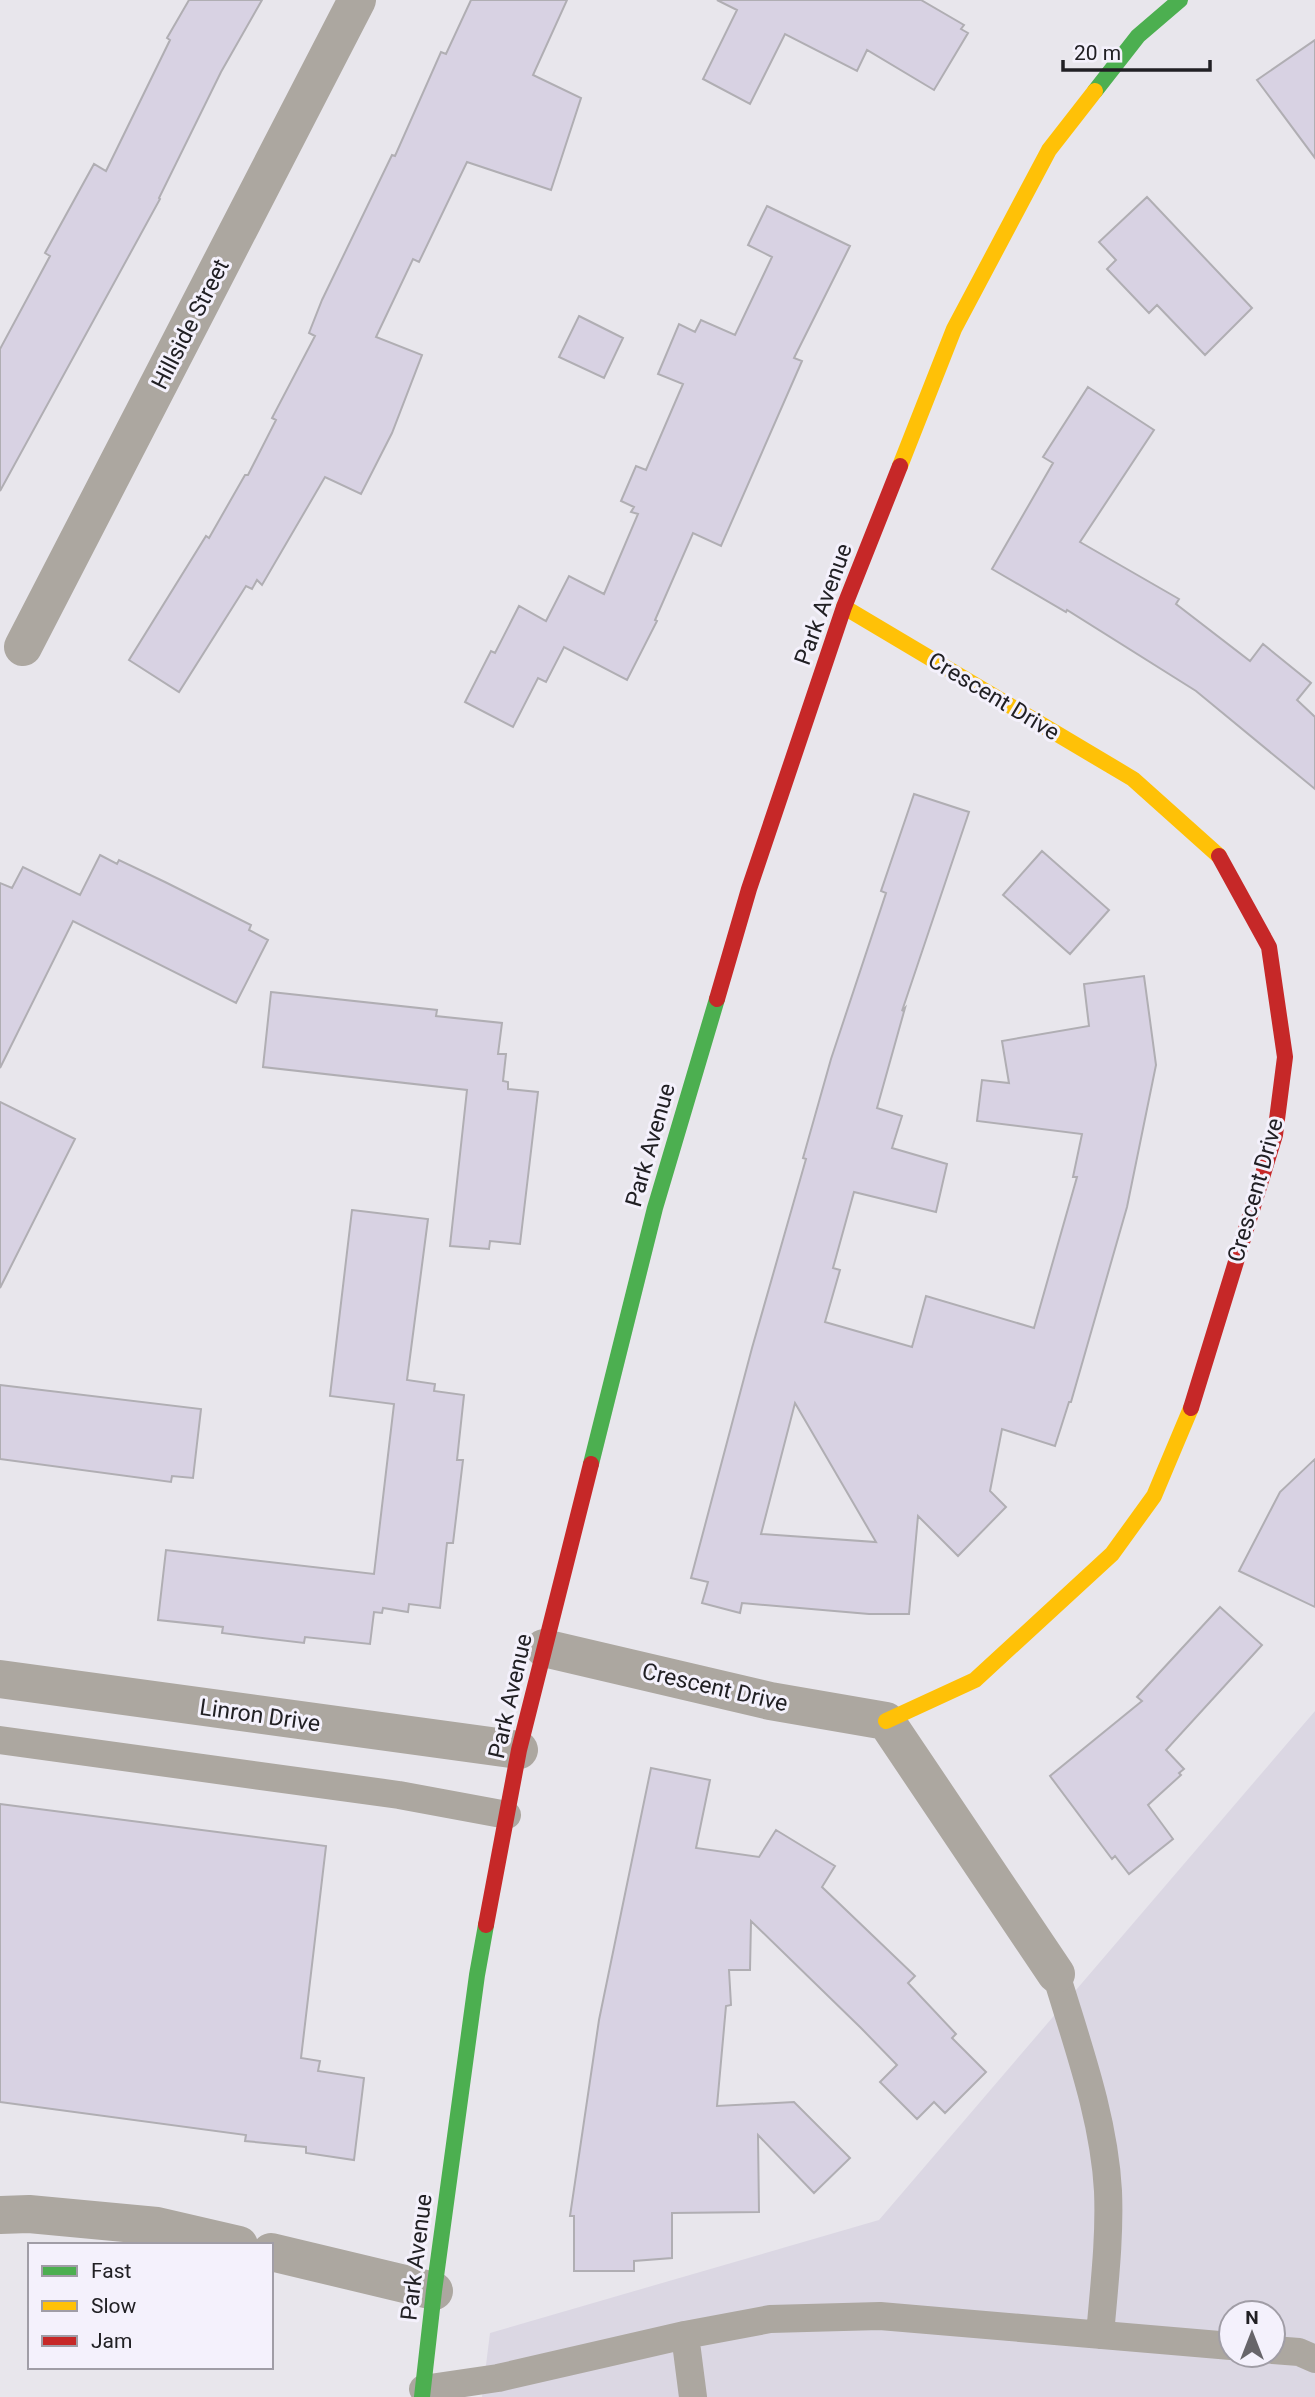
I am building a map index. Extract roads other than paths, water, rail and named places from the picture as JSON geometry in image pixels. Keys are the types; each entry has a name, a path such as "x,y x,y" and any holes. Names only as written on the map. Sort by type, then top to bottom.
{"main road":[{"name":"Park Avenue","path":"423,2393 434,2291 477,1975 519,1750 655,1208 749,889 844,607 954,328 1049,150 1138,36 1180,0"},
{"name":"Crescent Drive","path":"844,607 1133,779 1222,858 1269,947 1285,1057 1275,1135 1185,1423 1154,1496 1112,1554 975,1680 886,1721"}],"street":[{"name":"Hillside Street","path":"23,647 357,0"},
{"name":"Crescent Drive","path":"544,1648 770,1701 886,1721"},
{"name":"Linron Drive","path":"0,1679 519,1750"},
{"path":"886,1721 1056,1973"},
{"path":"0,2215 29,2214 157,2226 230,2243"},
{"path":"273,2252 434,2291"}],"lane":[{"path":"0,1740 399,1796 507,1815"},
{"path":"1056,1973 1095,2105 1108,2189 1108,2237 1100,2334"},
{"path":"423,2393 506,2388 685,2335 770,2319 880,2316 1217,2345"},
{"path":"685,2335 693,2397"}]}
